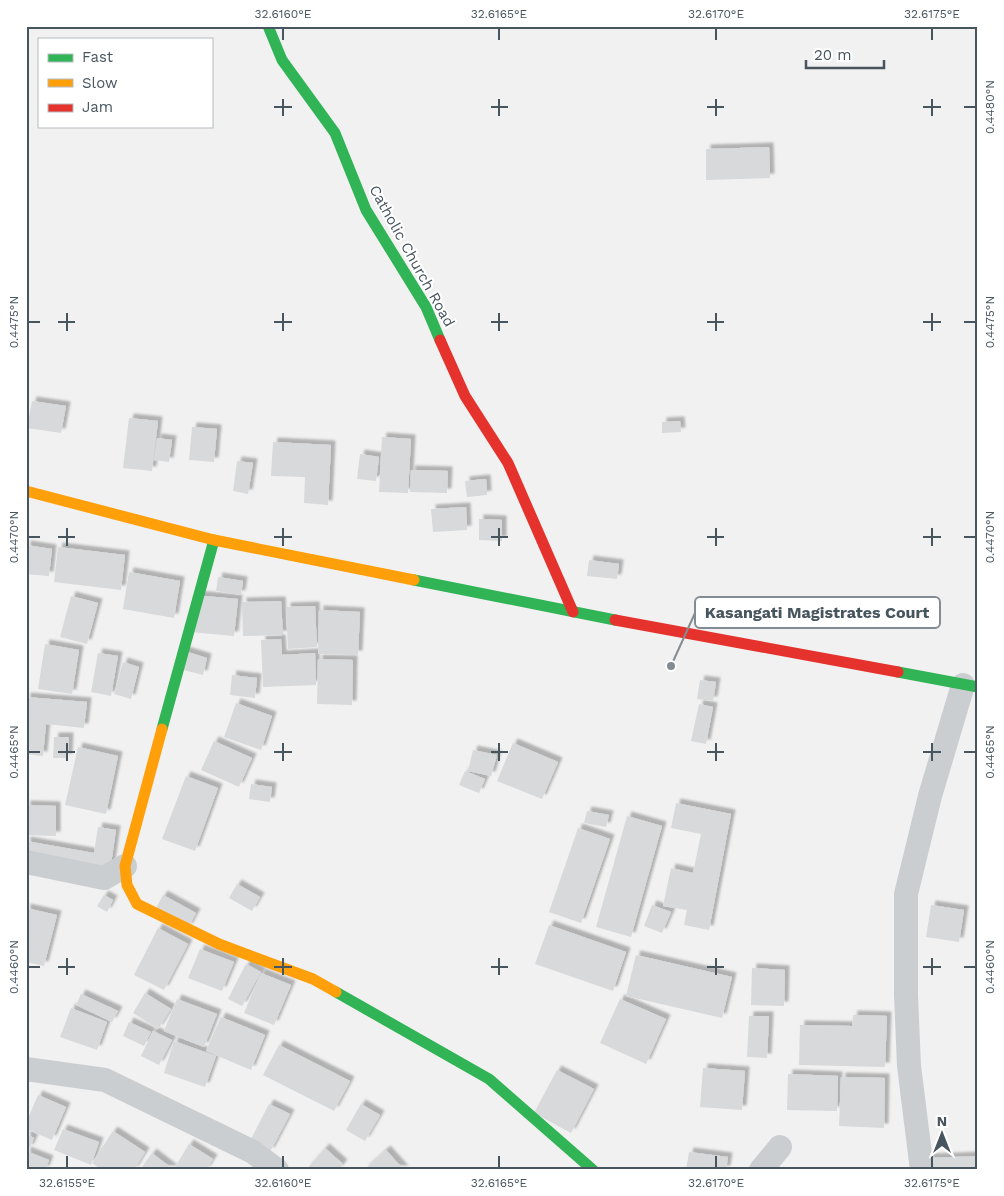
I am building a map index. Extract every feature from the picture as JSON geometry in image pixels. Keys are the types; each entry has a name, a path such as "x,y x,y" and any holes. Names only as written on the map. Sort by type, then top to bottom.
{"street":[{"name":"Catholic Church Road","path":"268,26 282,60 335,133 366,210 426,307 465,396 508,463 573,612"},
{"path":"26,490 214,540 573,612 971,686 930,796 906,894 906,995 909,1066 922,1170"},
{"path":"214,540 125,866 127,885 137,904 219,944 313,979 489,1079 593,1170"},
{"path":"26,862 104,878 125,866"},
{"path":"26,1069 105,1080 253,1152 277,1170"},
{"path":"761,1170 780,1147"}],"building":[{"path":"769,147 770,178 706,180 706,149"},
{"path":"32,401 66,406 61,433 27,428"},
{"path":"129,418 158,421 152,471 123,468"},
{"path":"680,421 681,432 662,433 662,422"},
{"path":"192,427 217,429 214,462 189,460"},
{"path":"382,437 411,439 408,493 379,492"},
{"path":"157,438 172,440 169,462 154,460"},
{"path":"273,442 331,445 328,505 304,503 305,477 271,476"},
{"path":"360,454 379,457 376,481 357,479"},
{"path":"237,461 253,463 248,494 233,491"},
{"path":"411,470 448,471 447,493 410,492"},
{"path":"486,479 487,495 467,497 465,481"},
{"path":"466,507 467,530 433,532 431,509"},
{"path":"479,519 502,520 502,541 479,540"},
{"path":"26,545 52,549 49,576 26,574"},
{"path":"58,547 125,555 121,590 54,582"},
{"path":"589,560 619,564 617,579 587,576"},
{"path":"129,572 180,581 174,618 123,609"},
{"path":"218,577 243,581 241,595 216,591"},
{"path":"193,595 238,599 234,636 190,632"},
{"path":"71,596 98,603 87,644 60,637"},
{"path":"281,601 283,635 243,636 242,602"},
{"path":"315,606 317,647 288,649 286,607"},
{"path":"319,610 360,612 358,655 318,654"},
{"path":"281,639 282,655 315,653 316,685 263,687 261,640"},
{"path":"45,644 79,650 72,694 38,689"},
{"path":"181,650 207,658 203,675 176,668"},
{"path":"98,653 118,656 111,696 91,692"},
{"path":"318,659 353,660 352,705 317,704"},
{"path":"123,662 139,667 131,699 114,694"},
{"path":"232,675 257,678 255,698 230,695"},
{"path":"700,680 716,682 713,701 697,699"},
{"path":"26,697 87,702 84,728 46,724 43,756 26,754"},
{"path":"236,703 272,716 261,750 224,737"},
{"path":"699,704 713,707 706,744 691,741"},
{"path":"54,737 69,737 68,758 53,758"},
{"path":"214,741 252,758 239,787 201,770"},
{"path":"513,743 558,762 542,799 497,781"},
{"path":"78,747 118,756 106,814 65,805"},
{"path":"473,750 497,755 491,776 468,771"},
{"path":"465,771 485,779 479,793 459,785"},
{"path":"186,776 218,788 195,851 162,839"},
{"path":"251,784 272,787 270,802 249,799"},
{"path":"676,803 731,814 709,930 684,925 687,910 663,906 671,868 693,873 701,834 671,828"},
{"path":"26,805 56,806 56,836 26,835"},
{"path":"587,811 609,815 606,827 584,823"},
{"path":"627,816 662,826 631,937 596,927"},
{"path":"98,827 116,830 110,871 26,857 26,841 94,853"},
{"path":"578,828 610,839 581,923 549,912"},
{"path":"237,884 260,897 252,911 229,898"},
{"path":"104,895 113,900 107,912 97,906"},
{"path":"163,895 196,913 188,928 155,910"},
{"path":"652,905 671,912 662,933 644,926"},
{"path":"931,905 964,910 959,942 926,937"},
{"path":"26,908 57,915 44,966 26,962"},
{"path":"549,925 626,952 613,991 535,964"},
{"path":"158,928 188,944 164,990 134,975"},
{"path":"200,949 234,962 222,991 188,978"},
{"path":"636,955 732,977 722,1018 626,996"},
{"path":"246,964 261,972 242,1006 228,999"},
{"path":"752,968 785,970 784,1006 751,1005"},
{"path":"261,973 291,985 274,1025 244,1013"},
{"path":"145,993 171,1009 158,1029 133,1013"},
{"path":"81,994 118,1011 112,1022 76,1005"},
{"path":"177,999 217,1014 204,1047 164,1031"},
{"path":"620,999 666,1019 646,1064 600,1043"},
{"path":"71,1008 107,1022 97,1050 60,1037"},
{"path":"853,1015 887,1016 885,1067 799,1065 800,1025 852,1026"},
{"path":"749,1016 769,1016 767,1058 747,1057"},
{"path":"221,1017 265,1035 251,1070 206,1051"},
{"path":"129,1022 151,1032 144,1046 123,1036"},
{"path":"153,1031 172,1040 159,1065 141,1056"},
{"path":"174,1041 216,1056 205,1087 164,1073"},
{"path":"279,1045 350,1081 334,1111 263,1075"},
{"path":"703,1068 745,1071 742,1110 700,1107"},
{"path":"557,1070 594,1089 571,1133 534,1113"},
{"path":"788,1074 838,1076 837,1111 787,1110"},
{"path":"841,1077 885,1078 884,1128 839,1126"},
{"path":"38,1095 66,1107 52,1140 26,1129 26,1123"},
{"path":"269,1104 290,1114 270,1152 250,1141"},
{"path":"361,1104 380,1115 365,1141 346,1130"},
{"path":"63,1129 99,1142 91,1165 54,1150"},
{"path":"113,1131 145,1152 134,1170 102,1170 92,1163"},
{"path":"26,1134 34,1138 29,1149 26,1147"},
{"path":"189,1144 213,1159 206,1170 174,1169"},
{"path":"325,1148 343,1164 338,1170 306,1170"},
{"path":"386,1150 404,1170 364,1170"},
{"path":"26,1151 49,1160 45,1170 26,1170"},
{"path":"689,1152 728,1157 726,1170 686,1170"},
{"path":"152,1153 174,1170 140,1170"},
{"path":"978,1156 978,1170 929,1170 928,1158"}],"traffic: fast":[{"path":"268,26 282,60 335,133 366,210 426,307 440,340"},
{"path":"162,729 214,540"},
{"path":"414,580 615,620"},
{"path":"898,672 978,687"},
{"path":"336,992 489,1079 593,1170"}],"traffic: slow":[{"path":"26,491 214,540 414,580"},
{"path":"162,729 125,866 127,885 137,904 219,944 313,979 336,992"}],"traffic: jam":[{"path":"440,340 465,396 508,463 573,612"},
{"path":"615,620 898,672"}],"place":[{"name":"Kasangati Magistrates Court","path":"671,666"}]}
